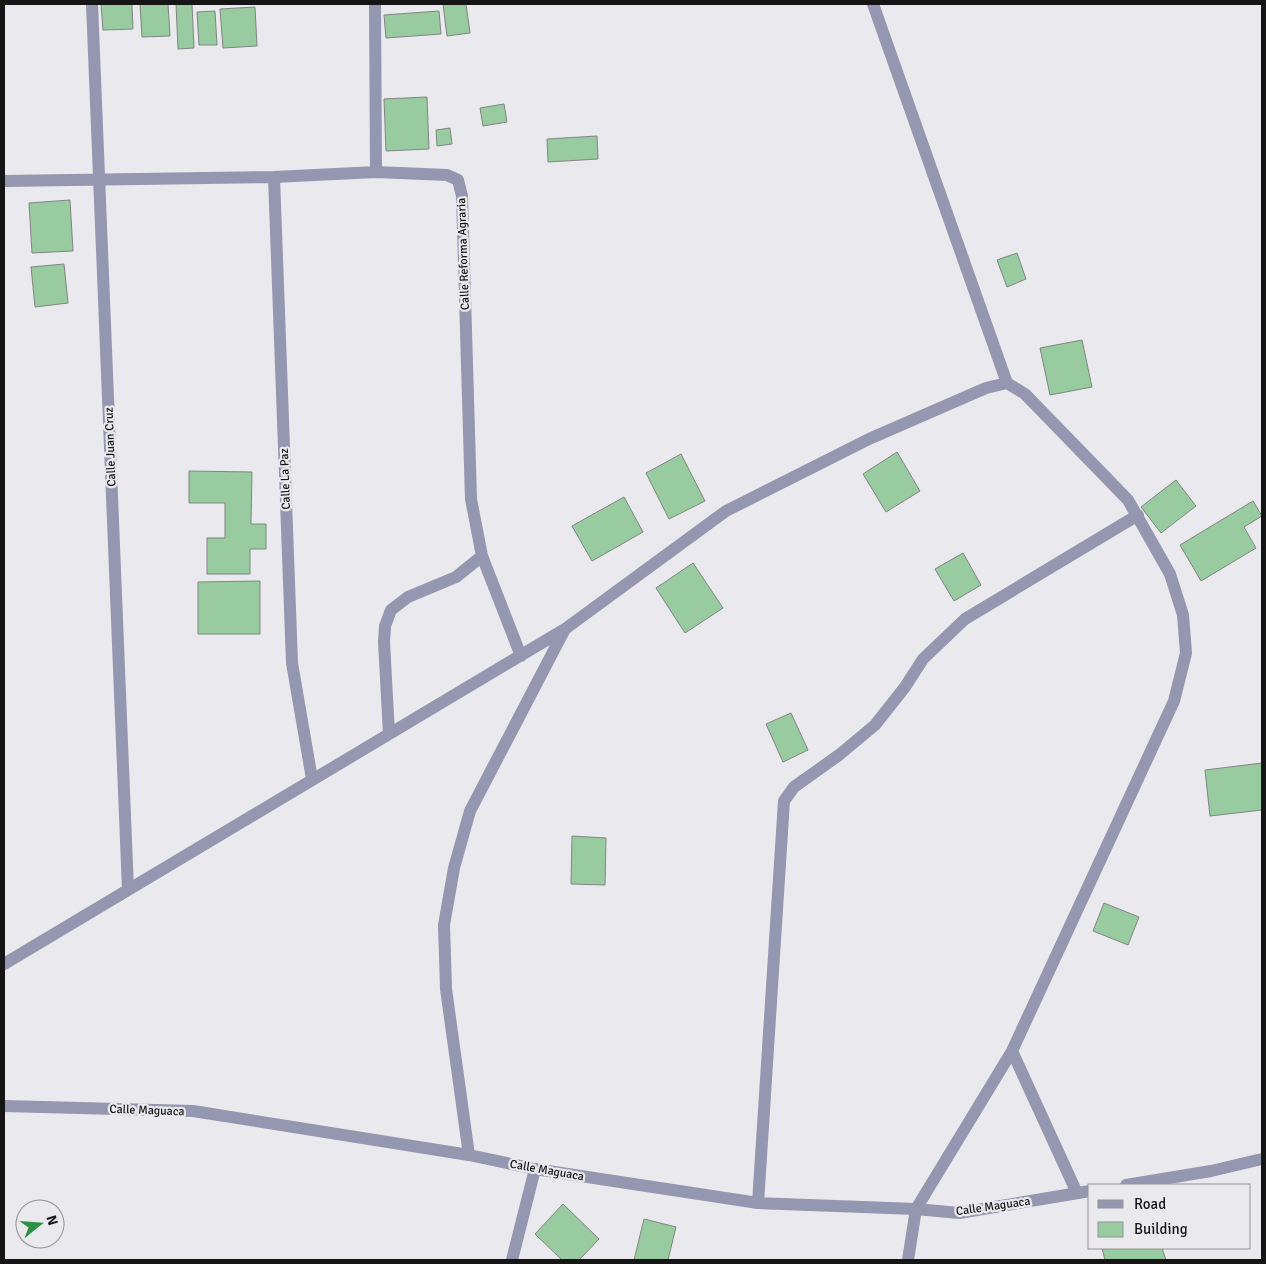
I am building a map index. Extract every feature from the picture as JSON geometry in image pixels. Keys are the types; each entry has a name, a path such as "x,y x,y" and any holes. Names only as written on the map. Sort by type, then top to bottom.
{"street":[{"name":"Calle Juan Cruz","path":"92,4 128,890"},
{"path":"375,4 376,172"},
{"path":"873,4 1007,383 1025,394 1128,500 1170,574 1183,615 1186,653 1174,701 1012,1051 916,1209 908,1260"},
{"name":"Calle Reforma Agraria","path":"4,181 274,177 376,172 447,175 458,180 462,196 471,499 482,556 521,656"},
{"name":"Calle La Paz","path":"274,177 292,663 312,779"},
{"path":"4,964 565,629 726,511 869,439 986,388 1007,383"},
{"path":"758,1203 784,801 794,787 839,755 875,725 905,687 923,659 966,619 1138,516"},
{"path":"389,734 384,642 385,626 392,610 408,597 456,577 482,556"},
{"path":"469,1155 446,989 444,925 454,868 470,812 565,629"},
{"path":"1012,1051 1077,1193"},
{"name":"Calle Maguaca","path":"4,1106 193,1111 469,1155 535,1169 758,1203 916,1209 959,1213 1088,1191"},
{"path":"1132,1184 1211,1171 1262,1159"},
{"path":"512,1260 535,1169"}],"building":[{"path":"101,4 132,4 133,29 103,30"},
{"path":"140,4 168,4 170,36 142,37"},
{"path":"176,4 192,4 194,48 178,49"},
{"path":"443,4 466,4 470,33 447,36"},
{"path":"255,7 257,46 223,48 220,9"},
{"path":"215,11 217,45 199,45 197,12"},
{"path":"439,11 441,34 386,38 384,15"},
{"path":"427,97 429,149 386,151 384,99"},
{"path":"504,104 507,122 483,126 480,108"},
{"path":"450,128 452,144 437,146 436,130"},
{"path":"597,136 598,159 548,162 547,139"},
{"path":"70,200 73,251 32,253 29,203"},
{"path":"1017,253 1026,279 1007,287 997,260"},
{"path":"64,264 68,303 35,307 31,267"},
{"path":"1082,340 1092,387 1050,395 1040,348"},
{"path":"897,452 920,491 886,512 863,474"},
{"path":"681,454 705,501 669,519 646,473"},
{"path":"189,471 252,472 251,524 266,524 266,549 250,549 250,574 207,574 207,538 225,538 225,503 189,503"},
{"path":"1176,480 1196,506 1161,533 1141,507"},
{"path":"624,497 643,532 592,561 572,526"},
{"path":"1253,501 1262,516 1244,527 1256,548 1201,581 1180,545"},
{"path":"963,553 981,585 954,601 935,569"},
{"path":"693,563 723,608 685,633 656,588"},
{"path":"260,581 260,634 198,634 198,582"},
{"path":"791,713 808,750 783,762 766,724"},
{"path":"1262,763 1262,810 1210,816 1205,770"},
{"path":"572,836 606,838 605,885 571,884"},
{"path":"1104,903 1139,917 1128,945 1093,931"},
{"path":"563,1204 599,1239 579,1260 562,1260 535,1234"},
{"path":"644,1219 676,1227 668,1260 634,1260"},
{"path":"1102,1249 1162,1249 1166,1260 1105,1260"}]}
